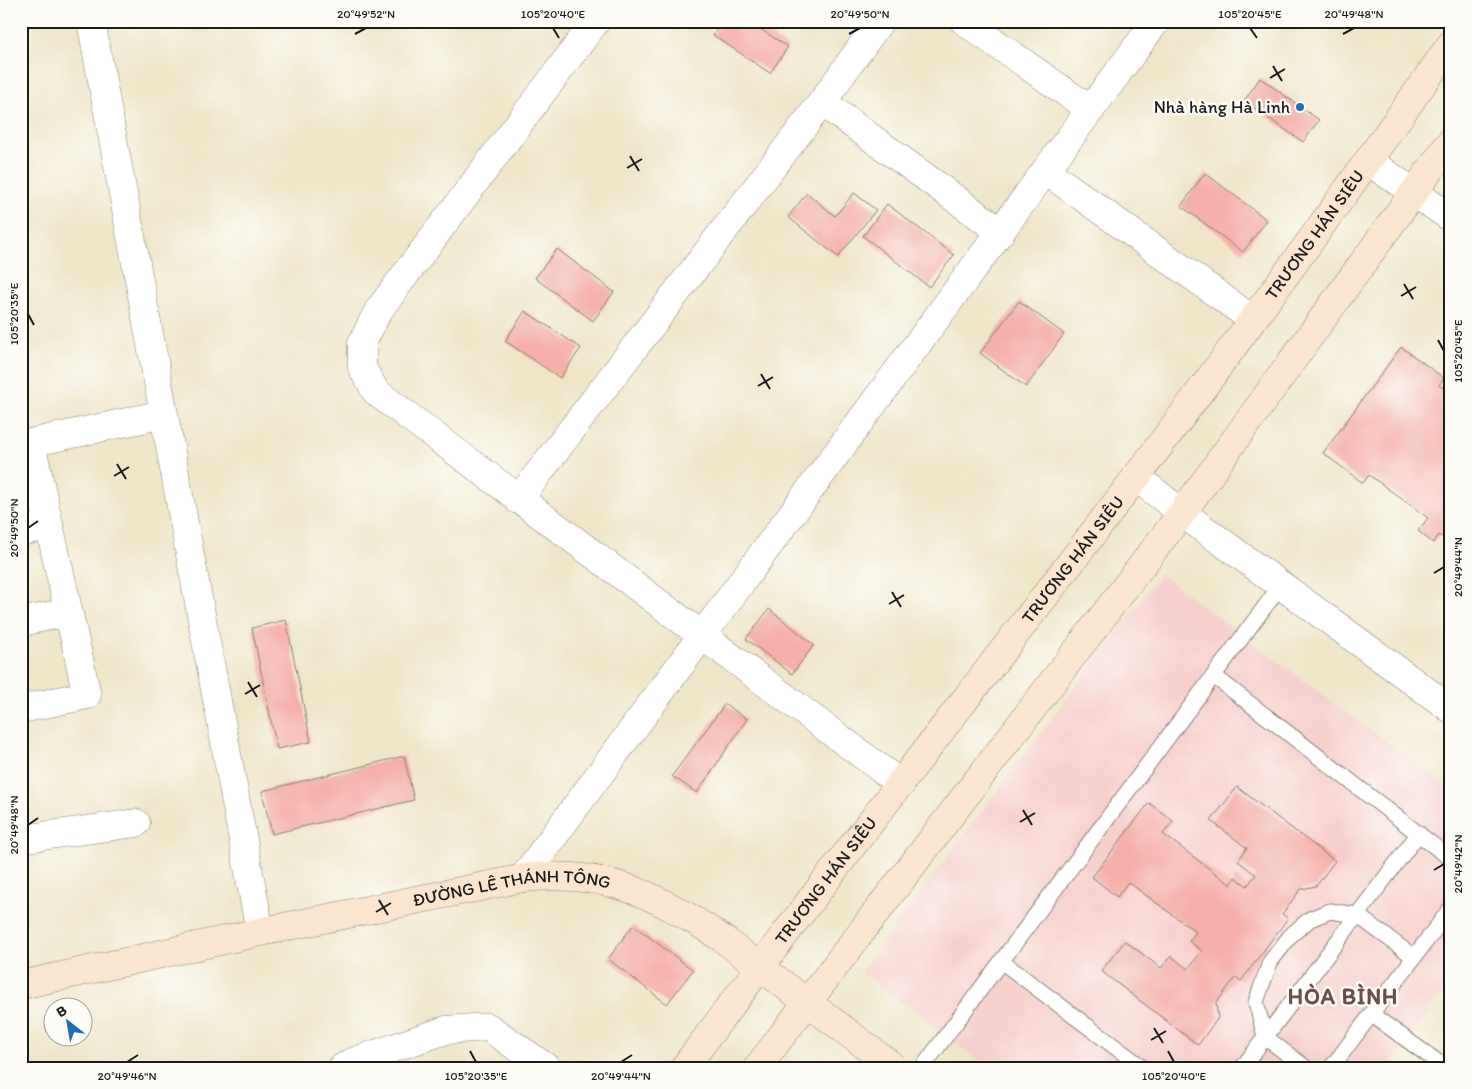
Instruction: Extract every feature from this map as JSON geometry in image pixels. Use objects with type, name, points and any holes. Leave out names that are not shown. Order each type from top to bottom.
[{"type":"main road","name":"TRƯƠNG HÁN SIÊU","points":[[684,1068],[759,967],[1136,477],[1368,161],[1451,44]]},
{"type":"main road","points":[[756,1068],[1182,513],[1451,141]]},
{"type":"main road","name":"ĐƯỜNG LÊ THÁNH TÔNG","points":[[21,985],[260,932],[523,878],[556,875],[587,877],[641,892],[694,920],[895,1068]]},
{"type":"street","points":[[91,21],[260,932]]},
{"type":"street","points":[[596,21],[378,312],[362,343],[362,368],[376,392],[518,500],[901,784]]},
{"type":"street","points":[[964,21],[1091,110]]},
{"type":"street","points":[[523,878],[1156,21]]},
{"type":"street","points":[[518,500],[822,102],[870,25]]},
{"type":"street","points":[[822,102],[1001,232]]},
{"type":"street","points":[[1368,161],[1451,218]]},
{"type":"street","points":[[1046,171],[1252,319]]},
{"type":"street","points":[[21,709],[87,695],[49,525],[26,444],[164,414]]},
{"type":"street","points":[[1136,477],[1182,513],[1451,709]]},
{"type":"street","points":[[21,532],[49,525]]},
{"type":"street","points":[[21,622],[68,612]]},
{"type":"street","points":[[21,839],[136,823]]},
{"type":"street","points":[[342,1068],[352,1062],[446,1030],[488,1027],[538,1065]]},
{"type":"lane","points":[[922,1068],[1281,585]]},
{"type":"lane","points":[[1214,676],[1451,859]]},
{"type":"lane","points":[[1242,1068],[1418,833]]},
{"type":"lane","points":[[1331,1068],[1451,908]]},
{"type":"lane","points":[[1306,1068],[1265,1037],[1256,1002],[1270,962],[1292,935],[1310,919],[1330,911],[1357,914],[1414,957]]},
{"type":"lane","points":[[1000,961],[1143,1068]]},
{"type":"lane","points":[[1371,1014],[1446,1068]]},
{"type":"shaded area","points":[[1160,574],[1451,790],[1451,983],[1387,1068],[989,1068],[861,972]]},
{"type":"building","points":[[723,21],[748,21],[788,47],[770,73],[713,35]]},
{"type":"building","points":[[1260,78],[1319,120],[1303,142],[1244,101]]},
{"type":"building","points":[[1205,173],[1267,220],[1243,252],[1181,206]]},
{"type":"building","points":[[807,193],[835,216],[854,193],[876,210],[838,257],[788,217]]},
{"type":"building","points":[[887,204],[954,255],[929,287],[863,236]]},
{"type":"building","points":[[557,249],[614,292],[593,321],[535,278]]},
{"type":"building","points":[[1019,301],[1064,334],[1026,387],[980,353]]},
{"type":"building","points":[[525,311],[581,348],[560,378],[505,341]]},
{"type":"building","points":[[1401,347],[1444,378],[1439,385],[1451,394],[1451,543],[1439,535],[1433,543],[1418,531],[1428,518],[1369,475],[1363,483],[1323,453]]},
{"type":"building","points":[[769,609],[814,645],[792,674],[746,639]]},
{"type":"building","points":[[286,620],[311,742],[277,749],[252,628]]},
{"type":"building","points":[[725,704],[747,719],[697,793],[672,776]]},
{"type":"building","points":[[404,756],[414,800],[272,834],[262,791]]},
{"type":"building","points":[[1237,787],[1335,861],[1316,886],[1301,889],[1282,914],[1288,918],[1241,981],[1236,977],[1216,1003],[1218,1018],[1198,1045],[1101,971],[1125,941],[1161,968],[1171,956],[1188,969],[1202,951],[1189,941],[1196,932],[1128,882],[1117,897],[1092,877],[1149,803],[1173,821],[1163,834],[1231,885],[1235,877],[1247,886],[1256,875],[1238,861],[1247,848],[1211,821]]},
{"type":"building","points":[[633,925],[693,970],[667,1004],[608,959]]},
{"type":"place","name":"Nhà hàng Hà Linh","points":[[1300,107]]},
{"type":"district","name":"HÒA BÌNH","points":[[1343,996]]}]
